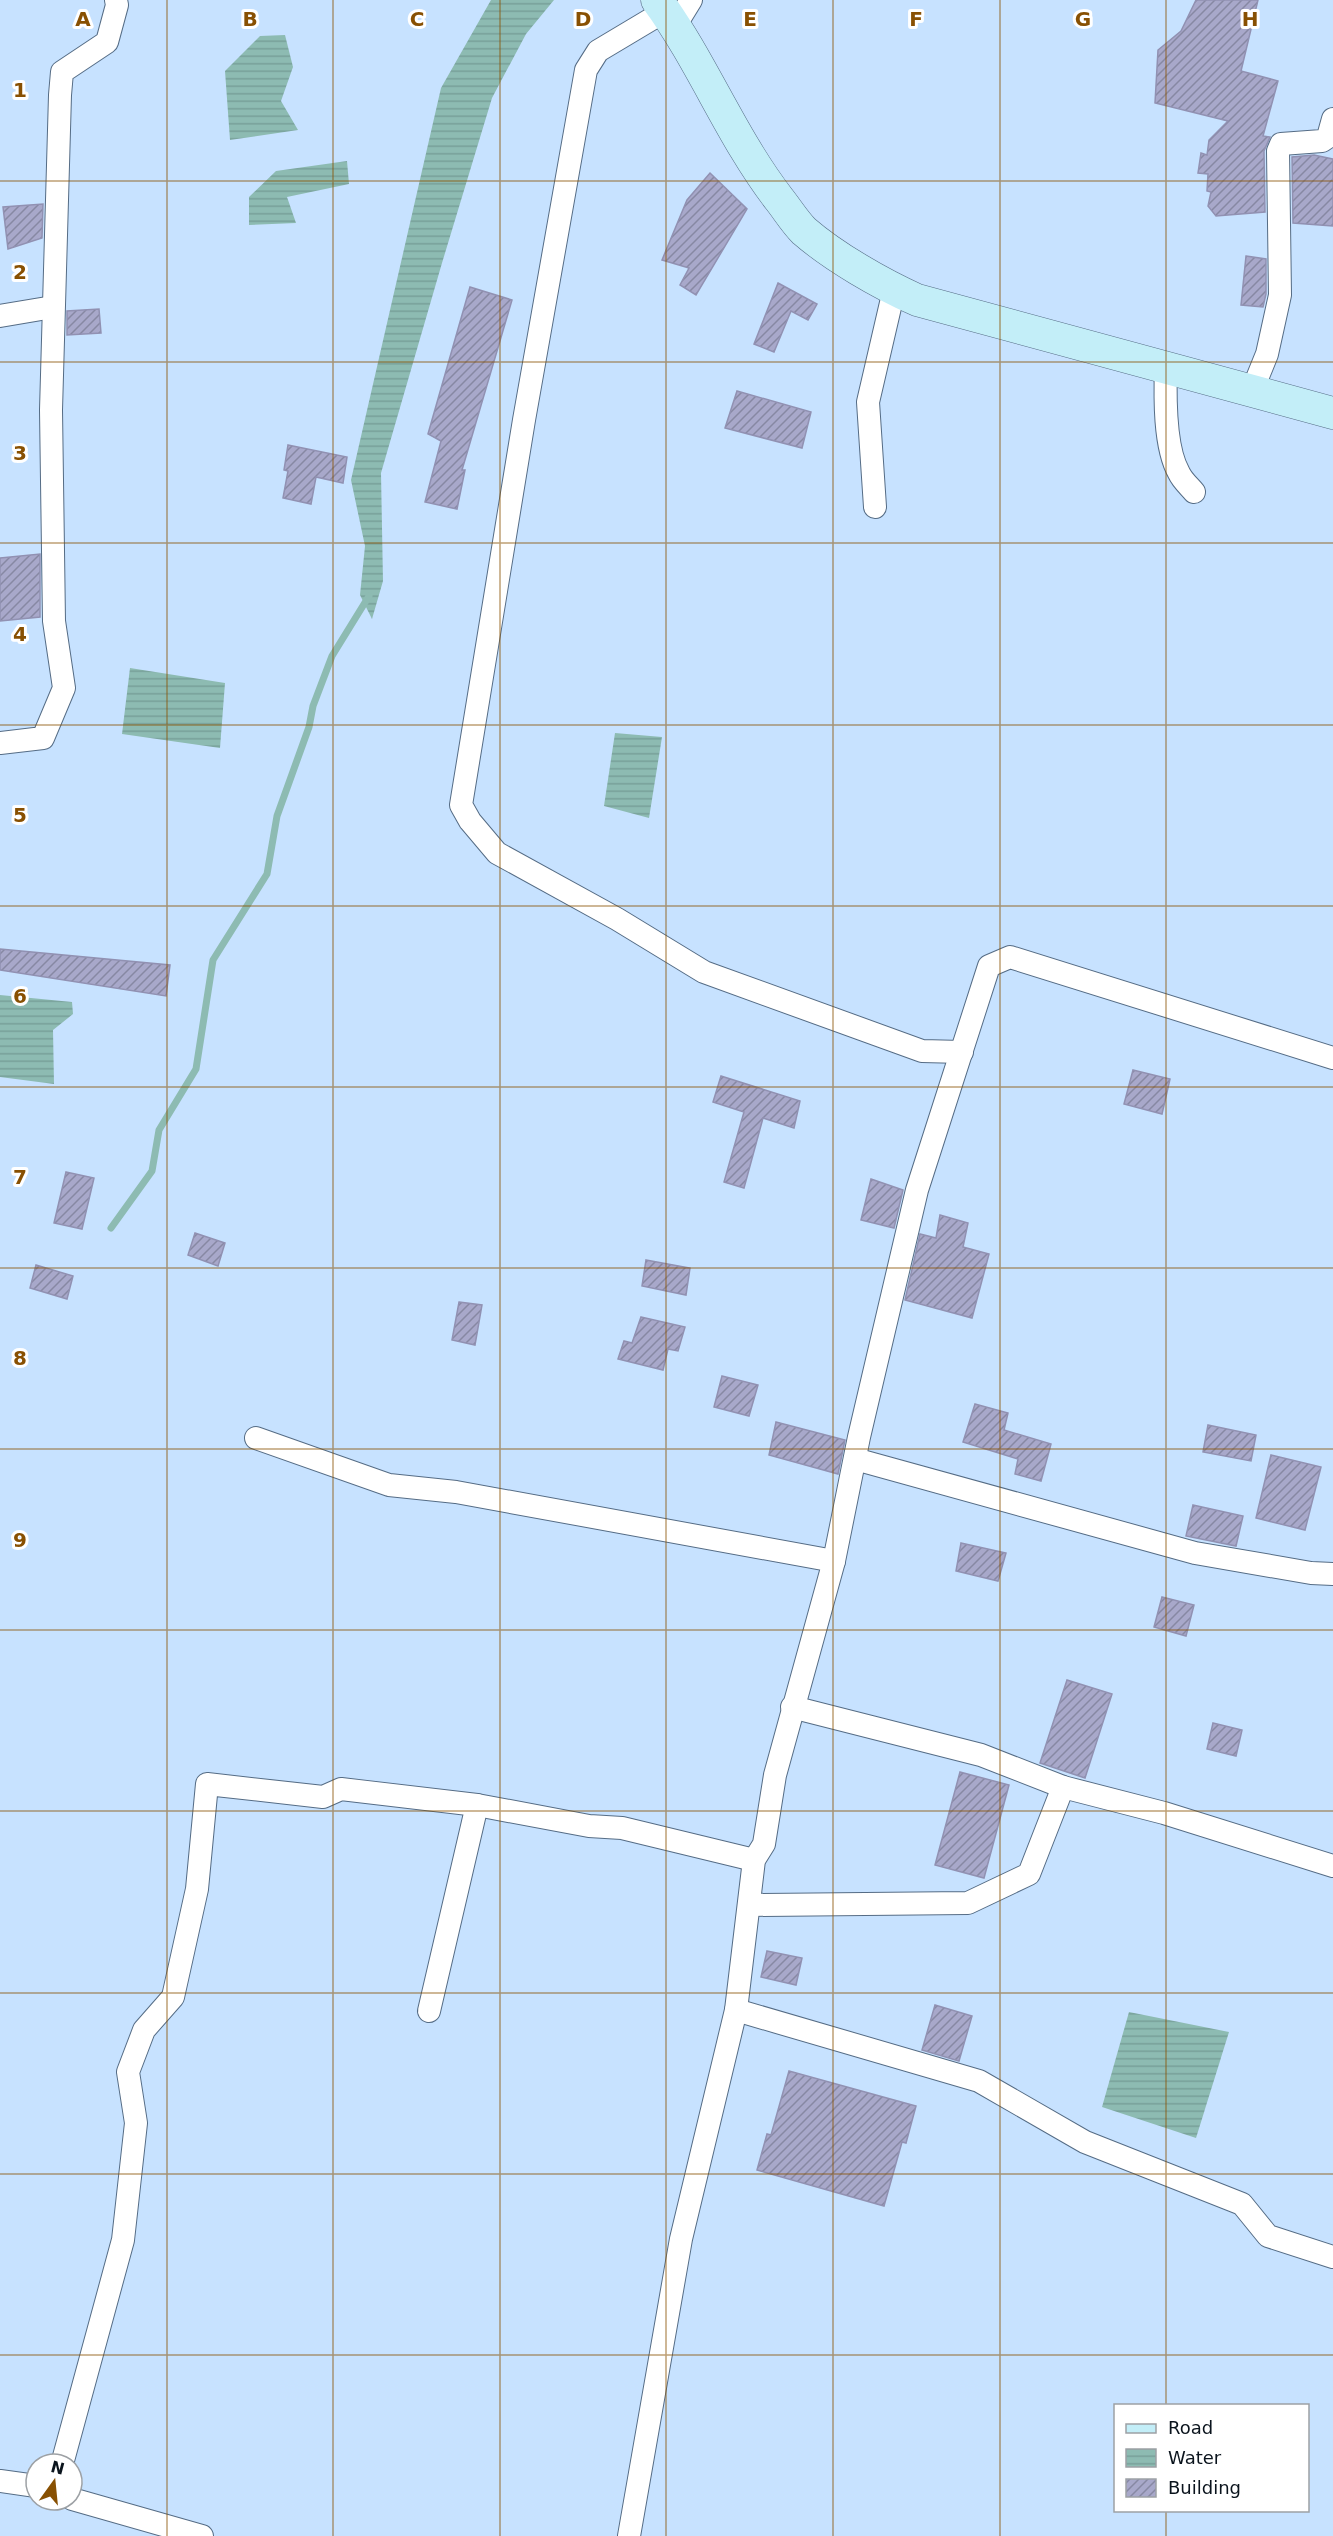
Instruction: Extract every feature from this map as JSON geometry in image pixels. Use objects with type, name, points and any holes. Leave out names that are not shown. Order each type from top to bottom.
[{"type":"main road","points":[[672,9],[755,168],[804,230],[894,290],[918,300],[1333,413]]},
{"type":"street","points":[[0,744],[43,738],[64,688],[54,621],[51,410],[62,72],[107,42],[117,5],[116,0]]},
{"type":"street","points":[[672,9],[598,51],[586,70],[526,408],[461,805],[470,821],[497,854],[617,920],[704,972],[922,1051],[962,1052]]},
{"type":"street","points":[[1252,391],[1267,354],[1280,295],[1278,151],[1281,144],[1322,141],[1328,137],[1333,119]]},
{"type":"street","points":[[875,507],[868,402],[894,290]]},
{"type":"street","points":[[0,316],[53,307]]},
{"type":"street","points":[[1166,366],[1165,407],[1172,449],[1178,473],[1194,492]]},
{"type":"street","points":[[629,2536],[681,2239],[736,2010],[754,1860],[764,1844],[775,1775],[834,1561],[917,1190],[989,966],[1010,957],[1333,1058]]},
{"type":"street","points":[[256,1438],[389,1485],[468,1494],[834,1561]]},
{"type":"street","points":[[855,1459],[1195,1553],[1311,1573],[1333,1574]]},
{"type":"street","points":[[792,1707],[981,1755],[1063,1787],[1164,1813],[1333,1866]]},
{"type":"street","points":[[65,2452],[123,2240],[136,2123],[128,2072],[144,2030],[173,1996],[197,1889],[207,1784],[323,1797],[341,1790],[477,1805],[589,1826],[622,1828],[754,1860]]},
{"type":"street","points":[[749,1905],[968,1903],[1029,1874],[1063,1787]]},
{"type":"street","points":[[429,2011],[477,1805]]},
{"type":"street","points":[[736,2010],[979,2081],[1085,2142],[1242,2204],[1268,2236],[1333,2257]]},
{"type":"street","points":[[0,2481],[24,2484]]},
{"type":"street","points":[[84,2502],[202,2536]]},
{"type":"water","points":[[491,0],[554,0],[526,34],[492,98],[442,263],[381,473],[383,581],[372,619],[360,595],[365,546],[351,480],[441,88]]},
{"type":"water","points":[[285,35],[293,67],[281,101],[298,130],[230,140],[225,71],[260,36]]},
{"type":"water","points":[[347,161],[349,184],[287,197],[296,223],[249,225],[249,197],[276,171]]},
{"type":"water","points":[[130,668],[225,683],[220,748],[122,734]]},
{"type":"water","points":[[615,733],[662,737],[649,818],[604,806]]},
{"type":"water","points":[[0,995],[72,1002],[73,1014],[53,1030],[54,1084],[0,1077]]},
{"type":"water","points":[[1129,2012],[1229,2032],[1196,2138],[1102,2107]]},
{"type":"building","points":[[1196,0],[1258,0],[1241,71],[1278,81],[1263,136],[1270,137],[1264,151],[1265,212],[1216,216],[1208,206],[1211,192],[1207,191],[1208,174],[1198,173],[1201,153],[1207,155],[1209,140],[1228,121],[1155,103],[1158,50],[1181,31]]},
{"type":"building","points":[[1314,155],[1333,159],[1333,226],[1293,223],[1292,157]]},
{"type":"building","points":[[710,173],[747,209],[696,295],[680,285],[689,268],[662,260],[687,200]]},
{"type":"building","points":[[43,204],[42,238],[8,249],[3,207]]},
{"type":"building","points":[[1246,256],[1266,259],[1266,294],[1263,307],[1241,305]]},
{"type":"building","points":[[778,283],[817,304],[808,320],[791,311],[774,352],[754,344]]},
{"type":"building","points":[[470,287],[512,300],[462,470],[465,470],[457,509],[425,502],[441,441],[428,434]]},
{"type":"building","points":[[99,309],[101,333],[67,335],[67,311]]},
{"type":"building","points":[[737,391],[811,412],[802,448],[725,428]]},
{"type":"building","points":[[288,445],[347,457],[343,483],[316,477],[311,504],[283,498],[288,471],[284,470]]},
{"type":"building","points":[[40,554],[40,617],[0,621],[0,558]]},
{"type":"building","points":[[0,949],[170,965],[166,996],[0,970]]},
{"type":"building","points":[[1133,1070],[1170,1079],[1162,1114],[1124,1104]]},
{"type":"building","points":[[721,1076],[800,1101],[794,1128],[763,1118],[744,1188],[724,1182],[744,1112],[713,1102]]},
{"type":"building","points":[[66,1172],[94,1178],[82,1229],[54,1223]]},
{"type":"building","points":[[871,1179],[903,1190],[894,1228],[861,1220]]},
{"type":"building","points":[[940,1215],[968,1223],[963,1247],[989,1254],[972,1318],[905,1300],[920,1234],[936,1238]]},
{"type":"building","points":[[195,1233],[225,1243],[218,1266],[188,1255]]},
{"type":"building","points":[[646,1260],[690,1268],[686,1295],[642,1286]]},
{"type":"building","points":[[36,1265],[73,1276],[67,1299],[30,1288]]},
{"type":"building","points":[[459,1302],[482,1305],[475,1345],[452,1340]]},
{"type":"building","points":[[641,1317],[685,1327],[678,1351],[668,1349],[663,1370],[618,1359],[624,1341],[632,1343]]},
{"type":"building","points":[[722,1376],[758,1385],[749,1416],[714,1407]]},
{"type":"building","points":[[975,1404],[1008,1413],[1004,1430],[1051,1444],[1041,1481],[1015,1474],[1018,1459],[963,1442]]},
{"type":"building","points":[[776,1422],[845,1440],[838,1474],[769,1455]]},
{"type":"building","points":[[1208,1425],[1256,1435],[1251,1461],[1203,1452]]},
{"type":"building","points":[[1271,1455],[1321,1467],[1305,1530],[1256,1518]]},
{"type":"building","points":[[1193,1505],[1243,1516],[1236,1546],[1186,1536]]},
{"type":"building","points":[[961,1543],[1006,1553],[998,1581],[956,1571]]},
{"type":"building","points":[[1162,1597],[1194,1605],[1186,1636],[1154,1627]]},
{"type":"building","points":[[1067,1680],[1112,1694],[1085,1778],[1040,1763]]},
{"type":"building","points":[[1213,1723],[1242,1730],[1236,1756],[1207,1749]]},
{"type":"building","points":[[960,1772],[1009,1785],[984,1878],[935,1865]]},
{"type":"building","points":[[767,1951],[802,1958],[796,1985],[761,1977]]},
{"type":"building","points":[[935,2005],[972,2016],[959,2061],[922,2050]]},
{"type":"building","points":[[789,2071],[916,2106],[906,2143],[902,2142],[884,2206],[757,2170],[767,2134],[771,2135]]},
{"type":"waterway","points":[[111,1228],[152,1171],[159,1130],[196,1069],[213,960],[267,874],[277,816],[309,727],[313,706],[332,656],[369,596]]}]
